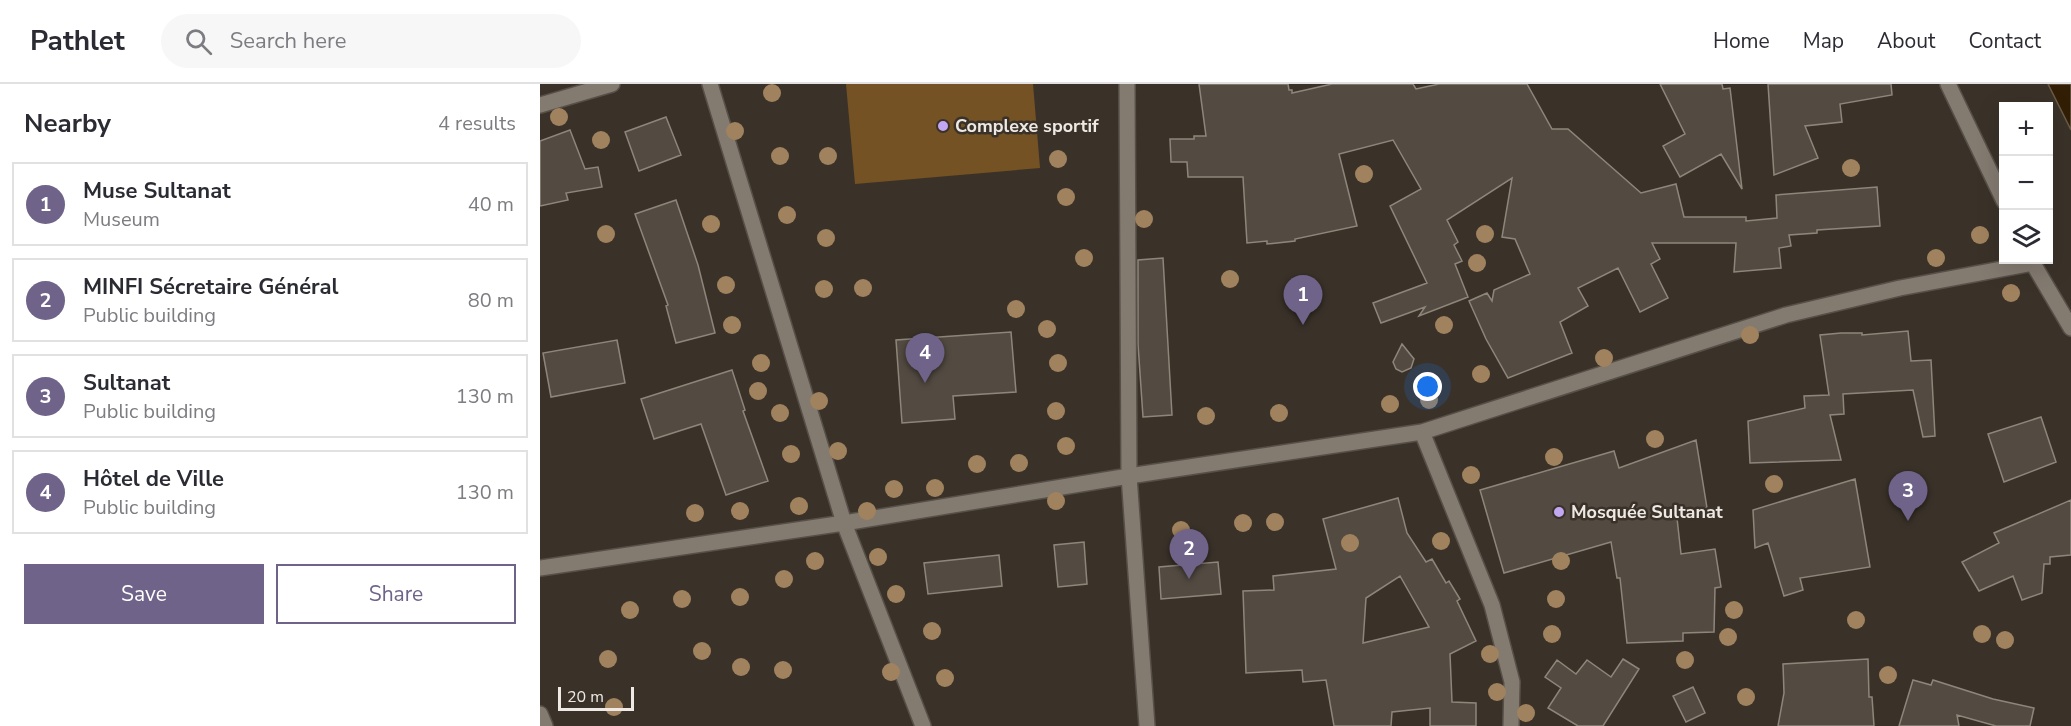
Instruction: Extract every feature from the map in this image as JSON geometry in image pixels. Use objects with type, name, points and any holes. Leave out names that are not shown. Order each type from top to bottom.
[{"type":"street","points":[[540,105],[612,84]]},
{"type":"street","points":[[710,84],[844,523],[923,726]]},
{"type":"street","points":[[1127,84],[1129,476],[1148,726]]},
{"type":"street","points":[[1948,84],[1999,191]]},
{"type":"street","points":[[540,568],[844,523],[1129,476],[1422,432],[1786,315],[1900,288],[2017,264]]},
{"type":"street","points":[[2034,264],[2071,328]]},
{"type":"street","points":[[1422,432],[1492,605],[1512,682],[1511,726]]},
{"type":"street","points":[[540,714],[545,726]]},
{"type":"shaded area","name":"Complexe sportif","points":[[846,84],[1033,84],[1040,168],[855,184]]},
{"type":"shaded area","points":[[2048,84],[2071,84],[2071,130]]},
{"type":"building","points":[[1199,84],[1288,84],[1292,93],[1332,84],[1413,84],[1416,89],[1439,84],[1527,84],[1552,129],[1568,129],[1641,193],[1676,184],[1684,217],[1746,217],[1746,221],[1777,218],[1776,195],[1877,187],[1880,226],[1817,230],[1817,233],[1789,235],[1791,246],[1779,248],[1781,268],[1734,272],[1736,243],[1652,243],[1660,259],[1651,264],[1668,298],[1640,312],[1618,268],[1578,288],[1588,306],[1560,322],[1572,353],[1508,378],[1486,339],[1469,301],[1487,293],[1492,301],[1494,290],[1530,274],[1515,239],[1502,237],[1512,178],[1447,220],[1458,242],[1454,245],[1462,261],[1455,264],[1468,297],[1419,316],[1425,307],[1381,323],[1373,303],[1427,283],[1390,206],[1421,189],[1393,140],[1339,154],[1357,226],[1295,239],[1295,241],[1267,244],[1267,241],[1247,243],[1243,177],[1188,177],[1187,162],[1171,162],[1170,139],[1194,139],[1194,136],[1206,136]]},
{"type":"building","points":[[1660,84],[1722,84],[1723,89],[1730,88],[1742,189],[1721,154],[1680,177],[1663,146],[1685,134]]},
{"type":"building","points":[[1768,84],[1891,84],[1892,95],[1840,104],[1842,122],[1805,126],[1818,158],[1774,175]]},
{"type":"building","points":[[666,117],[681,155],[639,171],[625,132]]},
{"type":"building","points":[[570,130],[585,169],[598,167],[602,187],[566,193],[568,200],[540,206],[540,141]]},
{"type":"building","points":[[676,200],[698,265],[715,333],[676,343],[666,306],[668,305],[635,214]]},
{"type":"building","points":[[1163,258],[1172,415],[1143,417],[1138,344],[1138,260]]},
{"type":"building","points":[[1908,331],[1911,361],[1931,360],[1935,436],[1923,437],[1913,390],[1843,394],[1844,414],[1830,415],[1841,460],[1750,463],[1748,421],[1805,408],[1804,396],[1829,395],[1820,335],[1862,333],[1862,335]]},
{"type":"building","points":[[1011,332],[1016,392],[953,396],[955,419],[902,423],[896,340]]},
{"type":"building","points":[[617,340],[625,383],[551,397],[543,353]]},
{"type":"building","points":[[1402,344],[1414,359],[1411,368],[1402,372],[1396,369],[1393,362]]},
{"type":"building","points":[[732,370],[745,410],[743,411],[768,481],[726,495],[701,424],[654,439],[641,399]]},
{"type":"building","points":[[2041,417],[2056,462],[2004,482],[1988,434]]},
{"type":"building","points":[[1696,440],[1707,508],[1677,518],[1681,554],[1715,549],[1721,587],[1715,588],[1714,632],[1683,633],[1683,641],[1627,643],[1620,578],[1617,578],[1611,542],[1504,573],[1480,490],[1614,451],[1619,468]]},
{"type":"building","points":[[1855,479],[1870,567],[1800,578],[1803,590],[1784,596],[1768,543],[1755,548],[1753,510]]},
{"type":"building","points":[[1398,498],[1407,533],[1426,562],[1432,559],[1446,583],[1449,581],[1460,599],[1457,601],[1476,641],[1450,654],[1452,702],[1476,703],[1476,726],[1430,726],[1430,708],[1392,712],[1391,726],[1334,726],[1326,680],[1303,682],[1302,670],[1246,673],[1243,591],[1274,590],[1273,576],[1336,569],[1323,519]],"holes":[[[1400,576],[1429,627],[1363,643],[1366,598]]]},
{"type":"building","points":[[2071,500],[2071,555],[2050,557],[2050,564],[2044,564],[2042,593],[2022,600],[2013,576],[1979,591],[1962,562],[1999,543],[1994,533]]},
{"type":"building","points":[[1084,542],[1087,584],[1058,587],[1054,545]]},
{"type":"building","points":[[999,555],[1002,586],[928,594],[924,563]]},
{"type":"building","points":[[1218,562],[1221,594],[1161,599],[1159,567]]},
{"type":"building","points":[[1623,659],[1639,669],[1603,726],[1578,726],[1548,708],[1561,688],[1545,677],[1557,660],[1576,674],[1587,660],[1611,677]]},
{"type":"building","points":[[1868,659],[1869,697],[1872,697],[1874,726],[1778,726],[1784,693],[1783,664]]},
{"type":"building","points":[[1913,680],[1931,685],[1933,680],[1993,699],[2034,708],[2030,726],[1996,726],[1957,715],[1959,726],[1899,726]]},
{"type":"building","points":[[1693,687],[1705,713],[1686,722],[1673,696]]},
{"type":"place","name":"Complexe sportif","points":[[943,126]]},
{"type":"place","name":"Muse Sultanat","points":[[1303,325]]},
{"type":"place","name":"Hôtel de Ville","points":[[925,383]]},
{"type":"place","name":"Mosquée Sultanat","points":[[1559,512]]},
{"type":"place","name":"Sultanat","points":[[1908,521]]},
{"type":"place","name":"MINFI Sécretaire Général","points":[[1189,579]]}]
